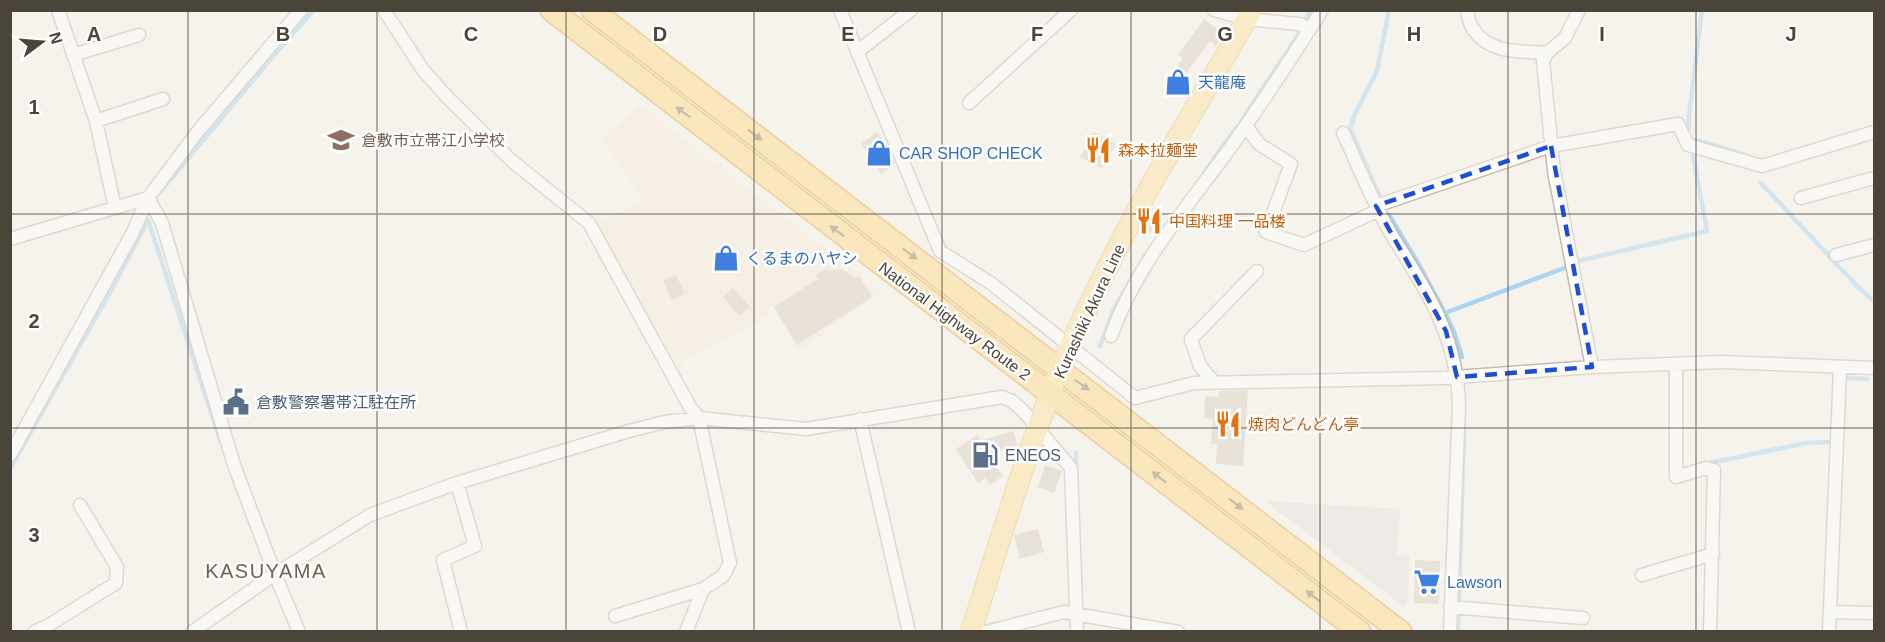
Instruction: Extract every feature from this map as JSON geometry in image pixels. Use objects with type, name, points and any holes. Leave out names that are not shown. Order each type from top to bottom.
[{"type":"highway","name":"National Highway Route 2","points":[[551,10],[1360,632]]},
{"type":"highway","name":"National Highway Route 2","points":[[592,10],[1401,632]]},
{"type":"main road","name":"Kurashiki Akura Line","points":[[971,632],[1036,428],[1071,346],[1136,211],[1250,15]]},
{"type":"street","points":[[58,10],[96,121],[115,208]]},
{"type":"street","points":[[10,455],[132,234],[148,198],[199,130],[301,10]]},
{"type":"street","points":[[384,10],[423,70],[448,98],[512,161],[589,223],[690,407],[699,418],[730,563],[723,576],[703,589],[615,616]]},
{"type":"street","points":[[840,10],[940,251],[992,284],[1135,398],[1173,387],[1214,382],[1457,377],[1592,367],[1722,362],[1875,368]]},
{"type":"street","points":[[857,52],[910,10]]},
{"type":"street","points":[[969,103],[1071,10]]},
{"type":"street","points":[[1214,10],[1305,27]]},
{"type":"street","points":[[1111,336],[1132,286],[1155,250],[1246,126],[1305,27],[1322,10]]},
{"type":"street","points":[[1467,10],[1472,28],[1489,45],[1500,50],[1547,53]]},
{"type":"street","points":[[1579,10],[1565,38],[1547,53],[1543,62],[1551,146],[1592,367]]},
{"type":"street","points":[[73,55],[139,35]]},
{"type":"street","points":[[96,121],[164,99]]},
{"type":"street","points":[[1246,126],[1260,144],[1291,164],[1266,232],[1304,245],[1377,208],[1551,146],[1678,124],[1688,145],[1762,166],[1875,132]]},
{"type":"street","points":[[1343,133],[1377,208],[1411,264],[1446,331],[1457,377],[1459,406],[1456,608],[1450,632]]},
{"type":"street","points":[[1801,198],[1875,178]]},
{"type":"street","points":[[10,239],[148,198]]},
{"type":"street","points":[[148,198],[162,223],[234,465],[274,574],[300,632]]},
{"type":"street","points":[[1836,255],[1875,245]]},
{"type":"street","points":[[1214,382],[1200,366],[1191,339],[1257,271]]},
{"type":"street","points":[[1676,364],[1676,477],[1708,469],[1714,470],[1709,555],[1710,632]]},
{"type":"street","points":[[1829,632],[1834,612],[1840,368]]},
{"type":"street","points":[[192,632],[274,574],[370,515],[457,483],[656,424],[699,418],[806,429],[1002,397],[1012,401],[1024,412],[1071,468],[1081,615],[1077,632]]},
{"type":"street","points":[[860,419],[909,632]]},
{"type":"street","points":[[457,483],[475,546],[443,560],[461,632]]},
{"type":"street","points":[[34,632],[50,625],[116,583],[117,567],[80,505]]},
{"type":"street","points":[[1642,575],[1709,555]]},
{"type":"street","points":[[686,632],[703,589]]},
{"type":"street","points":[[1456,608],[1583,618]]},
{"type":"street","points":[[986,632],[1064,612],[1178,632]]},
{"type":"street","points":[[1834,612],[1875,613]]},
{"type":"highlighted area","points":[[1551,146],[1592,367],[1457,377],[1446,331],[1376,206]]},
{"type":"shaded area","name":"くるまのハヤシ","points":[[640,105],[881,292],[799,351],[772,305],[767,314],[753,325],[692,355],[678,369],[597,223],[645,202],[602,140]]},
{"type":"shaded area","points":[[1265,501],[1400,509],[1397,555],[1410,556],[1408,601],[1403,606]]},
{"type":"building","points":[[1204,19],[1224,34],[1216,46],[1210,41],[1185,75],[1191,78],[1180,96],[1165,86],[1183,58],[1178,55]]},
{"type":"building","points":[[877,132],[889,149],[895,164],[881,174],[861,144]]},
{"type":"building","points":[[1094,132],[1116,144],[1102,169],[1080,157]]},
{"type":"building","points":[[1151,210],[1160,215],[1149,234],[1141,229]]},
{"type":"building","points":[[825,269],[827,271],[842,269],[856,278],[859,276],[872,297],[797,345],[774,307],[818,279],[816,275]]},
{"type":"building","points":[[676,275],[685,294],[672,300],[663,281]]},
{"type":"building","points":[[733,288],[750,307],[739,316],[723,297]]},
{"type":"building","points":[[1248,390],[1243,466],[1216,464],[1217,444],[1211,443],[1213,419],[1204,418],[1205,396],[1219,397],[1219,391]]},
{"type":"building","points":[[1014,431],[1017,445],[996,451],[997,456],[991,458],[1003,476],[990,485],[985,478],[978,483],[956,449],[977,435],[981,440]]},
{"type":"building","points":[[1045,465],[1062,471],[1054,493],[1038,487]]},
{"type":"building","points":[[1038,529],[1044,552],[1020,559],[1014,535]]},
{"type":"building","name":"Lawson","points":[[1415,560],[1440,561],[1439,604],[1414,603]]},
{"type":"waterway","points":[[161,191],[314,10]]},
{"type":"waterway","points":[[1242,120],[1298,35],[1310,10]]},
{"type":"waterway","points":[[1379,195],[1350,129],[1377,71],[1389,10]]},
{"type":"waterway","points":[[1689,128],[1702,10]]},
{"type":"waterway","points":[[1205,171],[1237,127]]},
{"type":"waterway","points":[[1696,140],[1745,155]]},
{"type":"waterway","points":[[1578,261],[1707,231],[1693,155]]},
{"type":"waterway","points":[[1761,183],[1857,286],[1874,301]]},
{"type":"waterway","points":[[1389,215],[1445,313],[1567,267]]},
{"type":"waterway","points":[[148,220],[220,440]]},
{"type":"waterway","points":[[10,469],[111,291],[148,220]]},
{"type":"waterway","points":[[1100,346],[1113,311],[1145,256]]},
{"type":"waterway","points":[[1445,313],[1462,357]]},
{"type":"waterway","points":[[1845,383],[1845,378],[1867,379]]},
{"type":"waterway","points":[[1458,632],[1464,431]]},
{"type":"waterway","points":[[1709,468],[1710,463],[1806,443],[1830,442]]},
{"type":"waterway","points":[[1076,453],[1076,471]]},
{"type":"place","name":"天龍庵","points":[[1178,82]]},
{"type":"place","name":"倉敷市立帯江小学校","points":[[341,140]]},
{"type":"place","name":"森本拉麺堂","points":[[1098,150]]},
{"type":"place","name":"CAR SHOP CHECK","points":[[879,153]]},
{"type":"place","name":"中国料理 一品楼","points":[[1149,221]]},
{"type":"place","name":"くるまのハヤシ","points":[[726,258]]},
{"type":"place","name":"倉敷警察署帯江駐在所","points":[[236,402]]},
{"type":"place","name":"焼肉どんどん亭","points":[[1228,424]]},
{"type":"place","name":"ENEOS","points":[[985,455]]},
{"type":"place","name":"Lawson","points":[[1427,582]]},
{"type":"district","name":"KASUYAMA","points":[[266,571]]}]
